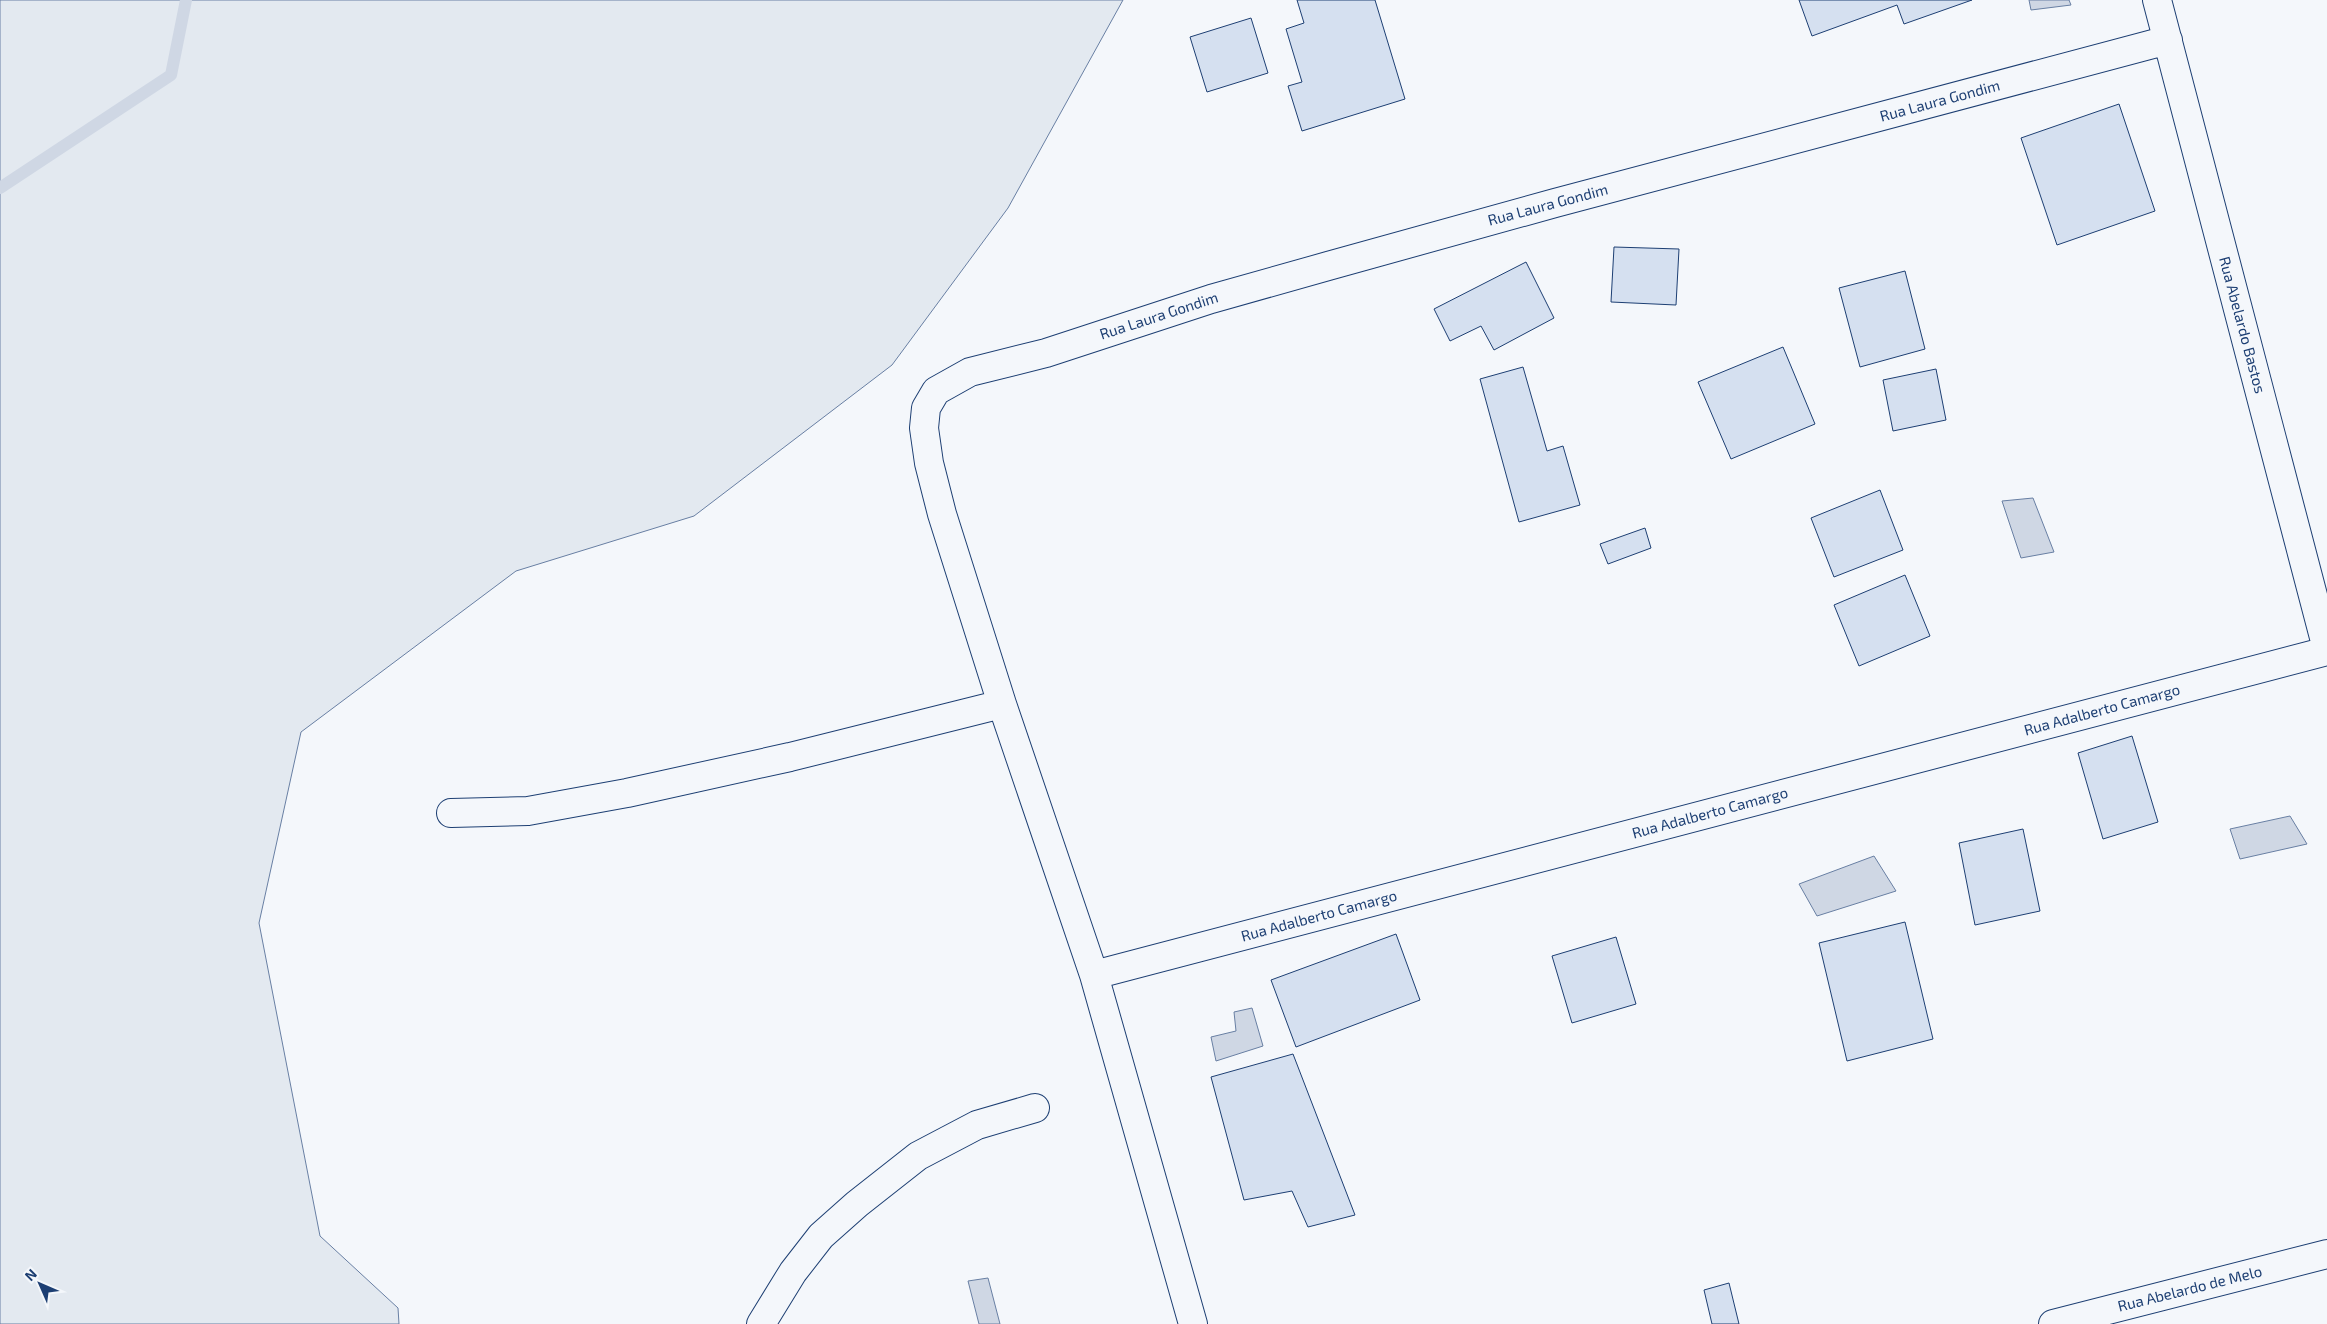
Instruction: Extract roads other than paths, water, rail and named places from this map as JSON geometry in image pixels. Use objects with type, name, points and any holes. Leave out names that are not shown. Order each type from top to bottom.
[{"type":"street","name":"Rua Abelardo Bastos","points":[[2157,0],[2327,650]]},
{"type":"street","name":"Rua Laura Gondim","points":[[1002,704],[958,569],[928,463],[924,428],[926,408],[936,391],[970,372],[1046,353],[1211,299],[1555,203],[2168,40]]},
{"type":"street","name":"Rua Adalberto Camargo","points":[[1094,975],[2327,650]]},
{"type":"street","points":[[451,813],[528,811],[627,794],[790,757],[1002,704],[1094,975],[1193,1324]]},
{"type":"street","points":[[761,1324],[793,1272],[822,1236],[856,1204],[918,1156],[977,1125],[1035,1108]]},
{"type":"street","name":"Rua Abelardo de Melo","points":[[2053,1324],[2327,1254]]},
{"type":"waterway","points":[[0,188],[171,75],[186,0]]}]
